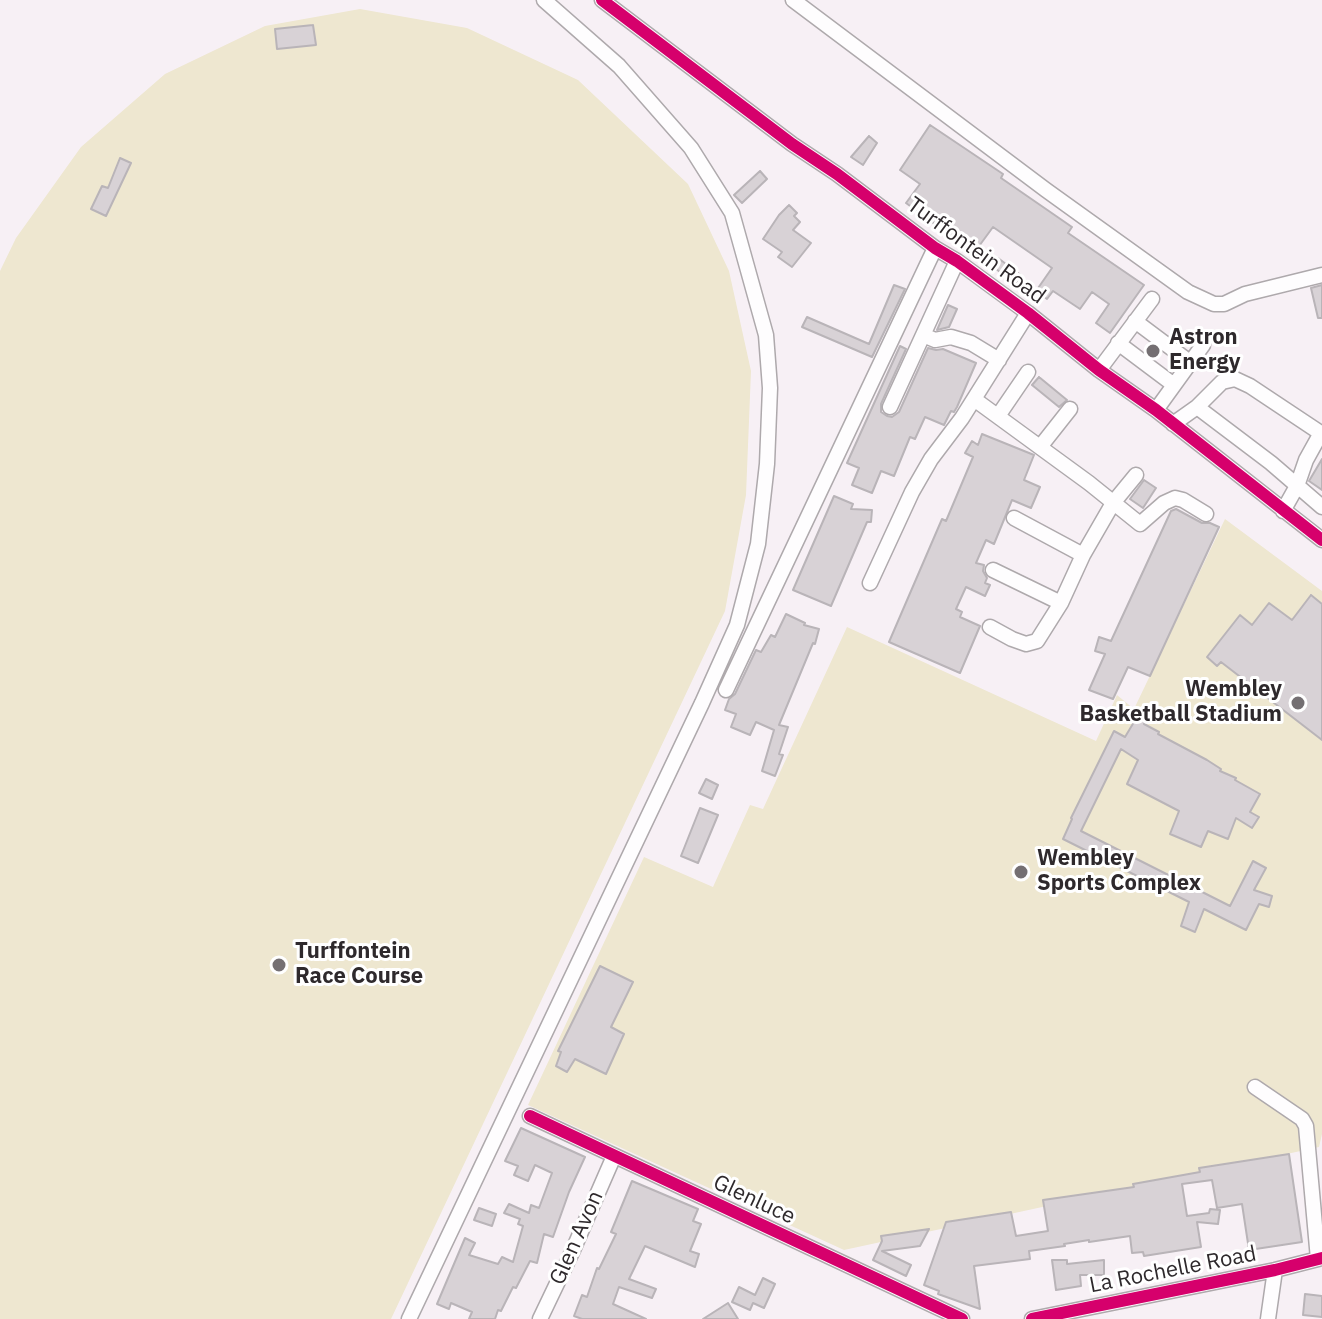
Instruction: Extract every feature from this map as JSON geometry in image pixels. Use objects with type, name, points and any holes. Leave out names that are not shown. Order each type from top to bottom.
[{"type":"street","points":[[409,1319],[737,625],[758,544],[767,464],[770,388],[766,335],[732,213],[691,148],[619,66],[544,0]]},
{"type":"street","name":"Turffontein Road","points":[[602,0],[792,144],[1028,313],[1322,540]]},
{"type":"street","points":[[793,0],[1188,292],[1214,304],[1224,304],[1245,294],[1322,275]]},
{"type":"street","points":[[726,690],[935,248]]},
{"type":"street","points":[[890,407],[957,261]]},
{"type":"street","points":[[1099,370],[1152,299]]},
{"type":"street","points":[[870,583],[912,492],[931,459],[962,418],[1028,313]]},
{"type":"street","points":[[1135,321],[1191,363]]},
{"type":"street","points":[[923,335],[935,340],[951,337],[971,343],[999,360]]},
{"type":"street","points":[[1118,343],[1174,385]]},
{"type":"street","points":[[1156,410],[1203,345]]},
{"type":"street","points":[[998,416],[1028,372]]},
{"type":"street","points":[[1173,424],[1197,407],[1222,382],[1235,379],[1322,434],[1306,460],[1297,486],[1283,511]]},
{"type":"street","points":[[974,399],[1140,524],[1164,503],[1175,498],[1206,514]]},
{"type":"street","points":[[1197,407],[1322,507]]},
{"type":"street","points":[[1040,447],[1070,409]]},
{"type":"street","points":[[990,627],[1026,644],[1037,641],[1061,603],[1083,555],[1113,503],[1136,475]]},
{"type":"street","points":[[1014,518],[1083,555]]},
{"type":"street","points":[[993,570],[1061,603]]},
{"type":"street","points":[[1255,1087],[1305,1122],[1320,1259]]},
{"type":"street","name":"Glenluce","points":[[530,1116],[962,1319]]},
{"type":"street","name":"Glen Avon","points":[[540,1319],[614,1156]]},
{"type":"street","name":"La Rochelle Road","points":[[1032,1319],[1320,1259]]},
{"type":"street","points":[[1268,1319],[1275,1270]]},
{"type":"shaded area","name":"Turffontein Race Course","points":[[360,9],[467,28],[578,80],[688,184],[729,271],[751,371],[746,495],[725,611],[391,1319],[0,1319],[0,271],[16,238],[81,147],[165,74],[265,26]]},
{"type":"shaded area","name":"Wembley Sports Complex","points":[[1225,519],[1322,591],[1322,1134],[1319,1147],[844,1250],[528,1105],[644,857],[713,887],[750,805],[763,809],[847,627],[1096,741],[1117,695],[1134,709]]},
{"type":"building","points":[[313,25],[316,45],[277,49],[275,29]]},
{"type":"building","points":[[930,125],[1003,174],[1001,178],[1072,227],[1068,233],[1144,285],[1110,333],[1096,323],[1109,304],[1092,292],[1080,309],[1053,291],[1047,299],[1036,291],[1052,268],[993,227],[974,253],[906,203],[920,184],[900,170]]},
{"type":"building","points":[[869,136],[877,143],[863,165],[851,157]]},
{"type":"building","points":[[120,158],[131,163],[106,216],[91,209],[102,186],[108,188]]},
{"type":"building","points":[[760,171],[767,179],[742,203],[734,195]]},
{"type":"building","points":[[789,205],[800,222],[793,230],[811,243],[792,267],[778,257],[782,252],[763,239]]},
{"type":"building","points":[[998,258],[1022,276],[1016,284],[992,266]]},
{"type":"building","points":[[894,285],[905,289],[872,357],[802,327],[807,317],[869,344]]},
{"type":"building","points":[[1322,285],[1322,318],[1318,318],[1311,288]]},
{"type":"building","points":[[948,305],[957,309],[949,327],[937,330]]},
{"type":"building","points":[[900,346],[906,349],[881,404],[881,412],[887,416],[892,417],[899,412],[928,348],[943,349],[976,363],[957,407],[954,412],[951,411],[944,425],[925,417],[915,439],[910,437],[894,476],[881,471],[872,493],[852,485],[859,468],[847,463]]},
{"type":"building","points":[[1039,377],[1067,400],[1059,407],[1032,385]]},
{"type":"building","points":[[982,434],[1034,455],[1024,480],[1040,487],[1031,508],[1012,500],[994,544],[986,540],[976,563],[984,565],[985,583],[990,585],[985,596],[966,587],[956,609],[962,612],[960,617],[980,626],[960,673],[889,642],[942,519],[946,521],[973,457],[965,453],[972,441],[978,445]]},
{"type":"building","points":[[1322,459],[1322,490],[1309,481]]},
{"type":"building","points":[[1144,480],[1156,488],[1143,508],[1130,499]]},
{"type":"building","points":[[834,496],[853,504],[851,509],[872,510],[871,522],[867,522],[831,606],[793,590]]},
{"type":"building","points":[[1176,509],[1202,523],[1219,527],[1150,676],[1128,667],[1113,699],[1089,690],[1105,654],[1095,651],[1099,637],[1111,641],[1171,511]]},
{"type":"building","name":"Wembley Basketball Stadium","points":[[1311,595],[1322,604],[1322,740],[1221,662],[1217,666],[1207,657],[1240,615],[1252,625],[1269,603],[1292,620]]},
{"type":"building","points":[[786,614],[804,625],[819,629],[779,725],[788,727],[775,776],[762,771],[774,730],[756,722],[750,735],[731,727],[736,714],[725,710],[756,650],[761,652],[771,635],[775,637]]},
{"type":"building","points":[[1137,717],[1158,734],[1207,760],[1260,794],[1250,812],[1259,817],[1252,828],[1236,818],[1228,839],[1208,831],[1201,847],[1170,834],[1179,811],[1127,784],[1138,760],[1121,749],[1081,831],[1230,906],[1253,861],[1266,868],[1254,890],[1272,896],[1269,907],[1259,904],[1246,930],[1204,909],[1195,932],[1181,926],[1189,902],[1063,839],[1114,731],[1125,737]]},
{"type":"building","points":[[706,779],[718,785],[712,799],[699,793]]},
{"type":"building","points":[[700,808],[718,815],[698,863],[681,856]]},
{"type":"building","points":[[600,966],[633,982],[611,1027],[624,1034],[606,1074],[575,1059],[567,1072],[556,1066],[561,1052],[558,1051]]},
{"type":"building","points":[[521,1128],[585,1157],[553,1237],[544,1234],[537,1263],[530,1261],[495,1319],[469,1319],[472,1312],[451,1303],[449,1309],[437,1304],[465,1238],[475,1243],[469,1255],[498,1264],[502,1257],[513,1262],[523,1226],[518,1224],[520,1219],[504,1213],[509,1204],[529,1213],[531,1205],[539,1208],[552,1173],[535,1165],[528,1181],[514,1175],[518,1166],[505,1161]]},
{"type":"building","points":[[1289,1154],[1302,1242],[1249,1250],[1242,1204],[1217,1208],[1212,1180],[1182,1184],[1187,1216],[1209,1213],[1210,1209],[1220,1210],[1218,1224],[1197,1222],[1201,1247],[1144,1256],[1143,1252],[1132,1253],[1130,1236],[1064,1244],[1029,1251],[1030,1259],[974,1266],[980,1309],[938,1294],[939,1291],[924,1285],[946,1222],[1011,1212],[1016,1236],[1048,1231],[1043,1200],[1134,1187],[1133,1184],[1200,1172],[1199,1168]]},
{"type":"building","points":[[632,1181],[698,1209],[693,1221],[701,1224],[690,1251],[699,1254],[695,1267],[645,1246],[629,1279],[656,1289],[652,1298],[619,1287],[613,1304],[646,1319],[582,1319],[574,1316],[582,1295],[587,1297],[597,1268],[616,1234],[611,1232]]},
{"type":"building","points":[[479,1208],[496,1214],[492,1226],[474,1220]]},
{"type":"building","points":[[929,1229],[920,1246],[882,1251],[911,1265],[906,1276],[873,1260],[882,1241],[881,1236]]},
{"type":"building","points":[[1052,1260],[1067,1260],[1067,1264],[1104,1260],[1104,1275],[1080,1275],[1081,1286],[1056,1290]]},
{"type":"building","points":[[763,1278],[775,1284],[764,1308],[753,1303],[750,1310],[732,1302],[739,1287],[755,1295]]},
{"type":"building","points":[[1305,1294],[1322,1296],[1322,1317],[1303,1315]]},
{"type":"building","points":[[728,1303],[738,1319],[703,1319]]},
{"type":"cycle path","points":[[602,0],[792,144],[1028,313],[1322,540]]},
{"type":"cycle path","points":[[530,1116],[962,1319]]},
{"type":"cycle path","points":[[1032,1319],[1322,1258]]},
{"type":"place","name":"Astron Energy","points":[[1153,351]]},
{"type":"place","name":"Wembley Basketball Stadium","points":[[1298,703]]},
{"type":"place","name":"Wembley Sports Complex","points":[[1021,872]]},
{"type":"place","name":"Turffontein Race Course","points":[[279,965]]}]
